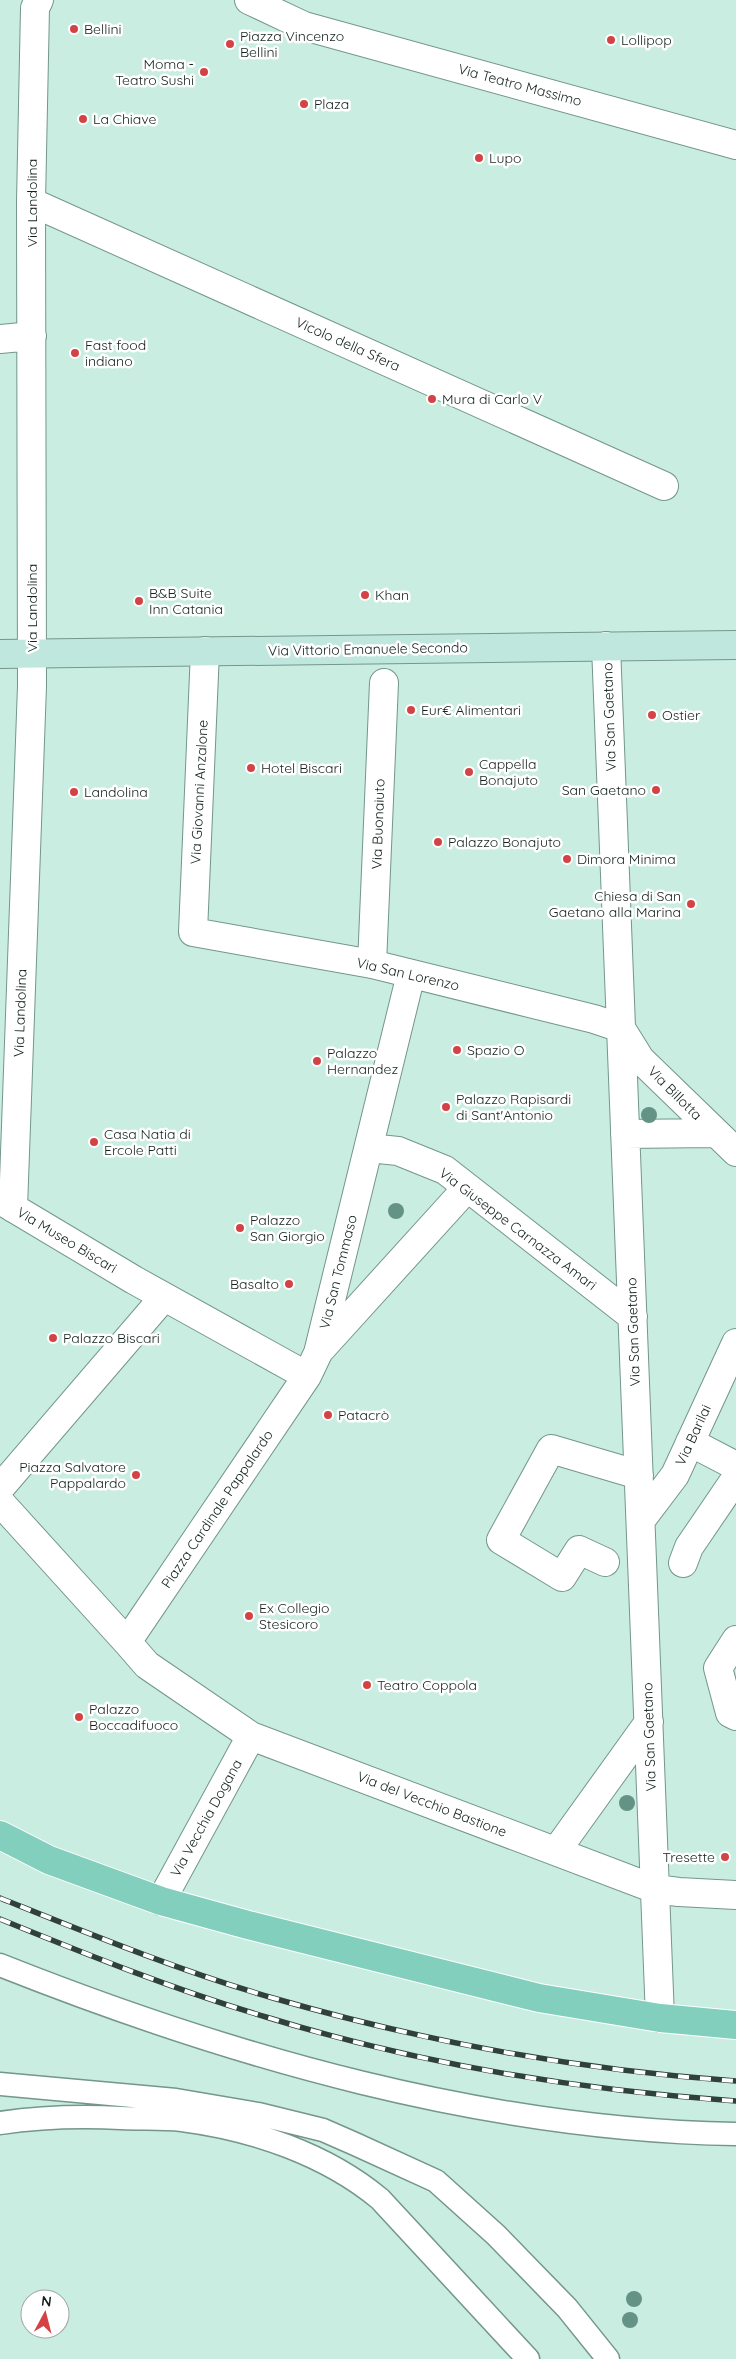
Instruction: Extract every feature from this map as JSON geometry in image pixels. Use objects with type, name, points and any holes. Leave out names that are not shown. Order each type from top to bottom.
[{"type":"main road","name":"Via Vittorio Emanuele Secondo","points":[[0,654],[736,645]]},
{"type":"main road","points":[[0,1835],[49,1860],[161,1901],[380,1959],[540,1998],[660,2018],[736,2026]]},
{"type":"street","name":"Via Teatro Massimo","points":[[249,0],[304,26],[736,145]]},
{"type":"street","name":"Via Landolina","points":[[7,1204],[32,654],[31,202],[37,4]]},
{"type":"street","name":"Vicolo della Sfera","points":[[31,202],[664,486]]},
{"type":"street","points":[[0,339],[32,336]]},
{"type":"street","name":"Via San Gaetano","points":[[606,646],[660,2018]]},
{"type":"street","name":"Via Giovanni Anzalone","points":[[193,932],[205,651]]},
{"type":"street","name":"Via Buonaiuto","points":[[372,964],[384,683]]},
{"type":"street","name":"Via San Lorenzo","points":[[193,932],[372,964],[594,1019],[621,1028]]},
{"type":"street","name":"Via San Tommaso","points":[[312,1364],[369,1148],[412,974]]},
{"type":"street","name":"Via Billotta","points":[[621,1028],[640,1059],[714,1133],[736,1152]]},
{"type":"street","points":[[625,1134],[714,1133]]},
{"type":"street","name":"Via Giuseppe Carnazza Amari","points":[[369,1148],[398,1151],[444,1170],[632,1317]]},
{"type":"street","name":"Via San Tommaso","points":[[312,1364],[467,1188]]},
{"type":"street","name":"Via Museo Biscari","points":[[7,1204],[164,1297]]},
{"type":"street","points":[[0,1488],[164,1297],[312,1364]]},
{"type":"street","name":"Via Barilai","points":[[641,1520],[675,1475],[736,1343]]},
{"type":"street","name":"Piazza Cardinale Pappalardo","points":[[127,1642],[312,1364]]},
{"type":"street","points":[[690,1442],[736,1466]]},
{"type":"street","points":[[604,1562],[579,1550],[562,1577],[501,1540],[551,1449],[639,1475]]},
{"type":"street","points":[[682,1563],[689,1547],[736,1478]]},
{"type":"street","points":[[0,1502],[127,1642]]},
{"type":"street","points":[[736,1640],[718,1668],[730,1713],[736,1716]]},
{"type":"street","name":"Via del Vecchio Bastione","points":[[127,1642],[147,1664],[251,1736],[557,1850],[655,1889],[736,1895]]},
{"type":"street","points":[[557,1850],[649,1722]]},
{"type":"street","name":"Via Vecchia Dogana","points":[[161,1901],[251,1736]]},
{"type":"street","points":[[0,1822],[49,1860]]},
{"type":"lane","points":[[0,1965],[108,2007],[254,2054],[335,2076],[491,2110],[674,2133],[736,2134]]},
{"type":"lane","points":[[0,2084],[131,2095],[258,2114],[323,2130],[355,2144],[436,2181],[503,2241],[567,2308],[608,2359]]},
{"type":"lane","points":[[0,2123],[67,2116],[182,2120],[248,2134],[306,2154],[356,2179],[380,2199],[528,2359]]},
{"type":"railway","points":[[0,1898],[204,1976],[330,2014],[445,2041],[561,2062],[619,2070],[736,2081]]},
{"type":"railway","points":[[0,1919],[165,1984],[324,2034],[440,2061],[558,2082],[617,2090],[736,2101]]},
{"type":"place","name":"Bellini","points":[[74,29]]},
{"type":"place","name":"Lollipop","points":[[611,40]]},
{"type":"place","name":"Piazza Vincenzo Bellini","points":[[230,44]]},
{"type":"place","name":"Moma - Teatro Sushi","points":[[204,72]]},
{"type":"place","name":"Plaza","points":[[304,104]]},
{"type":"place","name":"La Chiave","points":[[83,119]]},
{"type":"place","name":"Lupo","points":[[479,158]]},
{"type":"place","name":"Fast food indiano","points":[[75,353]]},
{"type":"place","name":"Mura di Carlo V","points":[[432,399]]},
{"type":"place","name":"Khan","points":[[365,595]]},
{"type":"place","name":"B&B Suite Inn Catania","points":[[139,601]]},
{"type":"place","name":"Eur€ Alimentari","points":[[411,710]]},
{"type":"place","name":"Ostier","points":[[652,715]]},
{"type":"place","name":"Hotel Biscari","points":[[251,768]]},
{"type":"place","name":"Cappella Bonajuto","points":[[469,772]]},
{"type":"place","name":"San Gaetano","points":[[656,790]]},
{"type":"place","name":"Landolina","points":[[74,792]]},
{"type":"place","name":"Palazzo Bonajuto","points":[[438,842]]},
{"type":"place","name":"Dimora Minima","points":[[567,859]]},
{"type":"place","name":"Chiesa di San Gaetano alla Marina","points":[[691,904]]},
{"type":"place","name":"Spazio O","points":[[457,1050]]},
{"type":"place","name":"Palazzo Hernandez","points":[[317,1061]]},
{"type":"place","name":"Palazzo Rapisardi di Sant'Antonio","points":[[446,1107]]},
{"type":"place","name":"Casa Natia di Ercole Patti","points":[[94,1142]]},
{"type":"place","name":"Palazzo San Giorgio","points":[[240,1228]]},
{"type":"place","name":"Basalto","points":[[289,1284]]},
{"type":"place","name":"Palazzo Biscari","points":[[53,1338]]},
{"type":"place","name":"Patacrò","points":[[328,1415]]},
{"type":"place","name":"Piazza Salvatore Pappalardo","points":[[136,1475]]},
{"type":"place","name":"Ex Collegio Stesicoro","points":[[249,1616]]},
{"type":"place","name":"Teatro Coppola","points":[[367,1685]]},
{"type":"place","name":"Palazzo Boccadifuoco","points":[[79,1717]]},
{"type":"place","name":"Tresette","points":[[725,1857]]}]
